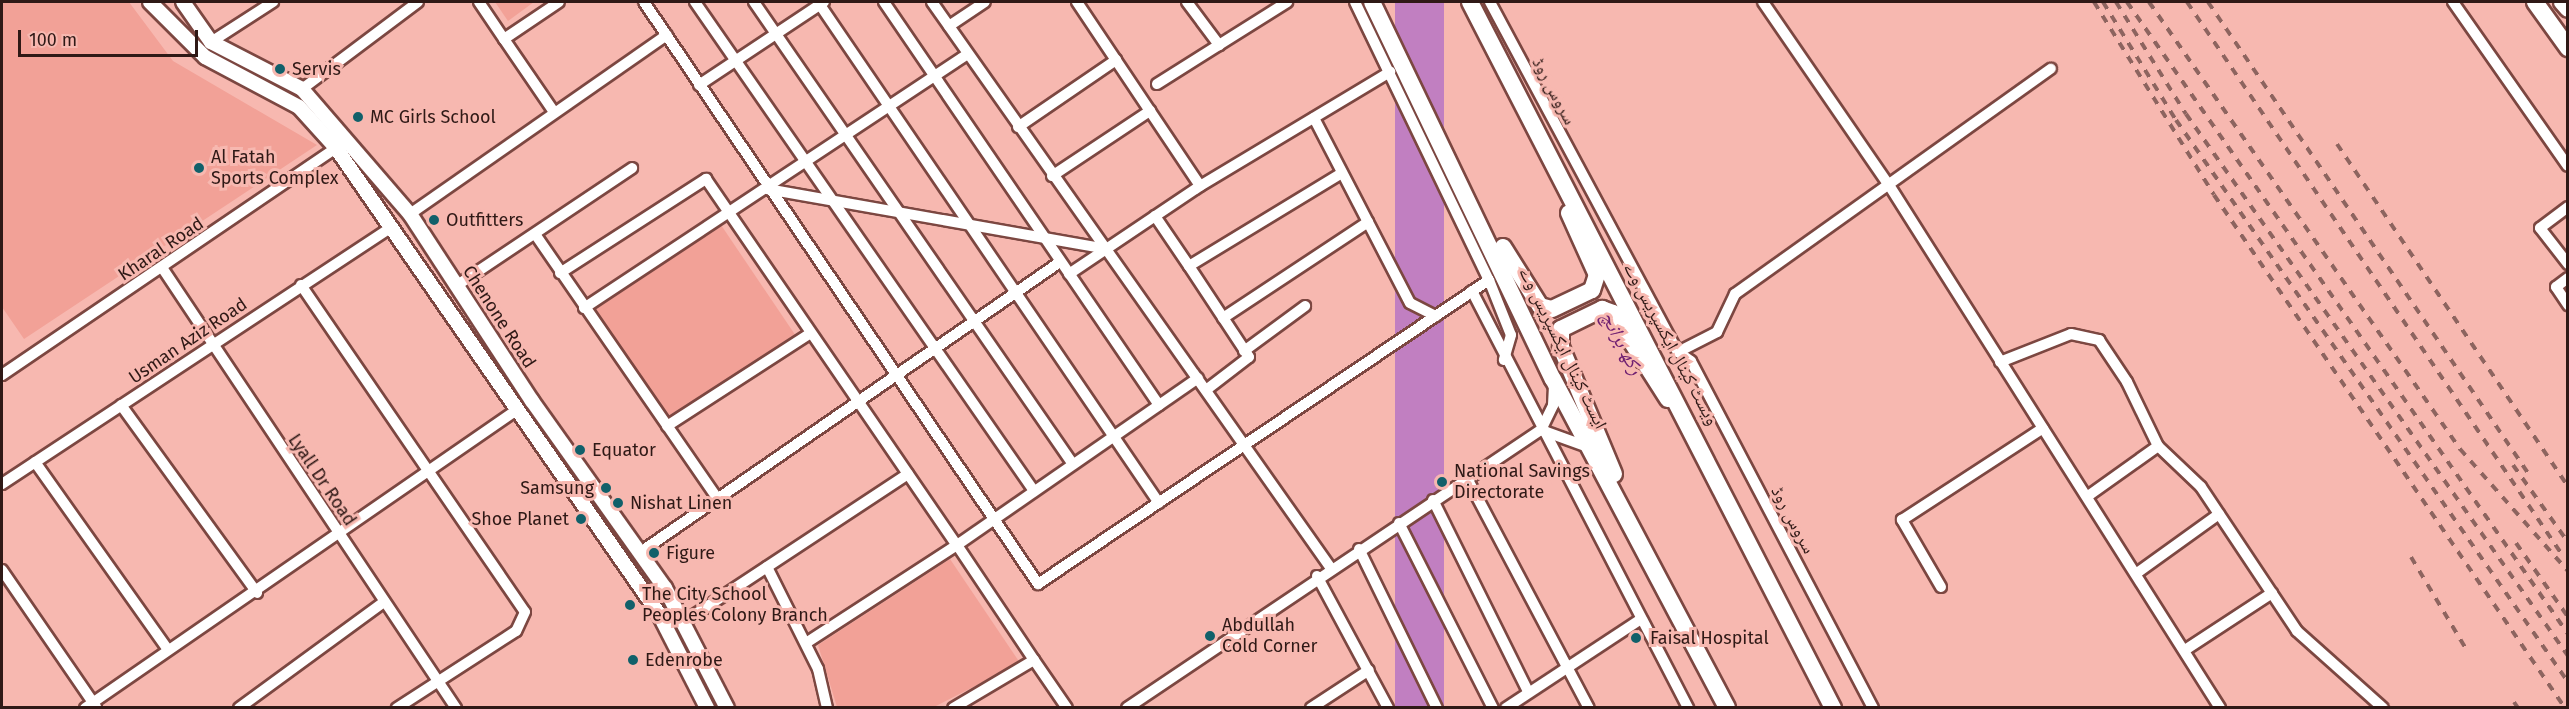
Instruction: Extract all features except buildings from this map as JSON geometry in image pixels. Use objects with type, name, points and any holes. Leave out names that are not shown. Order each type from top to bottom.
[{"type":"main road","name":"ایسٹ کینال ایکسپریس وے","points":[[1372,2],[1441,141],[1553,379],[1588,447],[1642,542],[1727,708]]},
{"type":"main road","name":"ویسٹ کینال ایکسپریس وے","points":[[1470,2],[1732,505],[1833,708]]},
{"type":"main road","points":[[2535,2],[2568,48]]},
{"type":"main road","points":[[2562,2],[2568,9]]},
{"type":"main road","points":[[1441,141],[1535,301],[1552,309],[1592,290],[1597,275],[1522,105]]},
{"type":"main road","points":[[1642,542],[1561,347],[1561,329],[1602,309],[1621,322],[1732,505]]},
{"type":"street","points":[[150,2],[205,57],[299,107],[336,148],[393,226],[516,411],[659,614],[707,708]]},
{"type":"street","name":"Chenone Road","points":[[183,2],[211,42],[302,89],[410,214],[456,286],[642,551],[685,621],[727,708]]},
{"type":"street","points":[[302,89],[418,2]]},
{"type":"street","points":[[479,2],[554,112]]},
{"type":"street","points":[[504,39],[559,2]]},
{"type":"street","points":[[644,2],[767,189],[1035,581],[1042,584],[1488,280]]},
{"type":"street","points":[[695,2],[1034,491]]},
{"type":"street","points":[[754,2],[905,215],[1072,463]]},
{"type":"street","points":[[699,85],[820,2],[1159,503]]},
{"type":"street","points":[[884,2],[1159,405]]},
{"type":"street","points":[[932,2],[1102,250],[1198,378],[1330,567]]},
{"type":"street","points":[[949,26],[985,2]]},
{"type":"street","points":[[1077,2],[1200,186]]},
{"type":"street","points":[[1187,2],[1219,45]]},
{"type":"street","points":[[1157,84],[1287,2]]},
{"type":"street","points":[[1355,2],[1488,280],[1511,335],[1504,360]]},
{"type":"street","name":"سروس روڈ","points":[[1490,2],[1678,352],[1691,361],[1872,708]]},
{"type":"street","points":[[1763,2],[1888,185],[2137,573],[2220,708]]},
{"type":"street","points":[[2454,2],[2568,166]]},
{"type":"street","points":[[211,42],[266,4]]},
{"type":"street","points":[[410,214],[667,35]]},
{"type":"street","points":[[584,308],[968,54]]},
{"type":"street","points":[[1018,127],[1116,60]]},
{"type":"street","points":[[1678,352],[1718,332],[1735,294],[2051,69]]},
{"type":"street","points":[[1069,274],[1200,186],[1390,72]]},
{"type":"street","points":[[1052,176],[1150,111]]},
{"type":"street","points":[[1314,118],[1410,303],[1436,316]]},
{"type":"street","name":"Kharal Road","points":[[2,375],[163,269],[336,148]]},
{"type":"street","points":[[456,286],[632,168]]},
{"type":"street","points":[[1189,266],[1342,173]]},
{"type":"street","points":[[560,273],[700,178],[811,333],[1067,708]]},
{"type":"street","points":[[767,189],[1102,250]]},
{"type":"street","points":[[2568,207],[2540,228],[2568,264]]},
{"type":"street","points":[[1155,216],[1249,360],[1206,390]]},
{"type":"street","points":[[1223,318],[1368,222]]},
{"type":"street","name":"Usman Aziz Road","points":[[2,484],[393,226]]},
{"type":"street","points":[[535,234],[716,496]]},
{"type":"street","points":[[642,551],[716,496],[1060,262]]},
{"type":"street","name":"Lyall Dr Road","points":[[163,269],[211,345],[456,708]]},
{"type":"street","points":[[2568,278],[2556,287],[2568,305]]},
{"type":"street","points":[[301,285],[525,612],[516,631],[397,708]]},
{"type":"street","points":[[1472,291],[1504,360],[1689,708]]},
{"type":"street","points":[[1244,351],[1305,306]]},
{"type":"street","points":[[667,426],[811,333]]},
{"type":"street","points":[[2000,362],[2072,334],[2091,334],[2127,382],[2158,446],[2185,467],[2314,650],[2383,708]]},
{"type":"street","points":[[806,644],[994,519],[1198,378]]},
{"type":"street","points":[[1127,708],[1330,567],[1542,430],[1553,405],[1553,379]]},
{"type":"street","points":[[121,405],[257,593]]},
{"type":"street","points":[[2,570],[91,706],[168,650],[340,536],[516,411]]},
{"type":"street","points":[[1941,587],[1902,520],[2043,428]]},
{"type":"street","points":[[1542,430],[1588,447]]},
{"type":"street","points":[[2088,496],[2158,446]]},
{"type":"street","points":[[35,462],[168,650]]},
{"type":"street","points":[[685,621],[908,474]]},
{"type":"street","points":[[1467,478],[1565,668],[1589,708]]},
{"type":"street","points":[[1433,500],[1528,691]]},
{"type":"street","points":[[2137,573],[2219,514]]},
{"type":"street","points":[[1399,523],[1493,708]]},
{"type":"street","points":[[1359,549],[1437,708]]},
{"type":"street","points":[[767,567],[806,644],[827,708]]},
{"type":"street","points":[[1317,576],[1388,708]]},
{"type":"street","points":[[2185,650],[2272,593]]},
{"type":"street","points":[[239,708],[384,602]]},
{"type":"street","points":[[1506,708],[1528,691],[1641,619]]},
{"type":"street","points":[[952,708],[1034,660]]},
{"type":"street","points":[[1311,708],[1369,670]]},
{"type":"shaded area","points":[[2,2],[129,2],[173,61],[317,145],[24,339],[2,307]]},
{"type":"shaded area","points":[[495,2],[534,2],[508,21]]},
{"type":"shaded area","points":[[1395,2],[1444,2],[1444,708],[1395,708]]},
{"type":"shaded area","points":[[719,222],[797,338],[665,428],[586,311]]},
{"type":"shaded area","points":[[950,559],[1020,663],[934,707],[837,707],[818,645]]},
{"type":"railway","points":[[2094,2],[2214,195],[2565,708]]},
{"type":"railway","points":[[2103,2],[2176,120],[2568,682]]},
{"type":"railway","points":[[2116,2],[2186,114],[2568,656]]},
{"type":"railway","points":[[2127,2],[2568,634]]},
{"type":"railway","points":[[2149,2],[2460,449],[2568,571]]},
{"type":"railway","points":[[2187,2],[2561,553]]},
{"type":"railway","points":[[2208,2],[2528,473]]},
{"type":"railway","points":[[2337,144],[2568,486]]},
{"type":"railway","points":[[2513,465],[2568,542]]},
{"type":"railway","points":[[2516,543],[2568,617]]},
{"type":"railway","points":[[2411,557],[2466,649]]},
{"type":"railway","points":[[2514,702],[2518,708]]},
{"type":"place","name":"Servis","points":[[280,69]]},
{"type":"place","name":"MC Girls School","points":[[358,117]]},
{"type":"place","name":"Al Fatah Sports Complex","points":[[199,168]]},
{"type":"place","name":"Outfitters","points":[[434,220]]},
{"type":"place","name":"Equator","points":[[580,450]]},
{"type":"place","name":"National Savings Directorate","points":[[1442,482]]},
{"type":"place","name":"Samsung","points":[[606,488]]},
{"type":"place","name":"Nishat Linen","points":[[618,503]]},
{"type":"place","name":"Shoe Planet","points":[[581,519]]},
{"type":"place","name":"Figure","points":[[654,553]]},
{"type":"place","name":"The City School Peoples Colony Branch","points":[[630,605]]},
{"type":"place","name":"Abdullah Cold Corner","points":[[1210,636]]},
{"type":"place","name":"Faisal Hospital","points":[[1636,638]]},
{"type":"place","name":"Edenrobe","points":[[633,660]]},
{"type":"water label","name":"رکھ برانچ","points":[[1622,343]]}]
